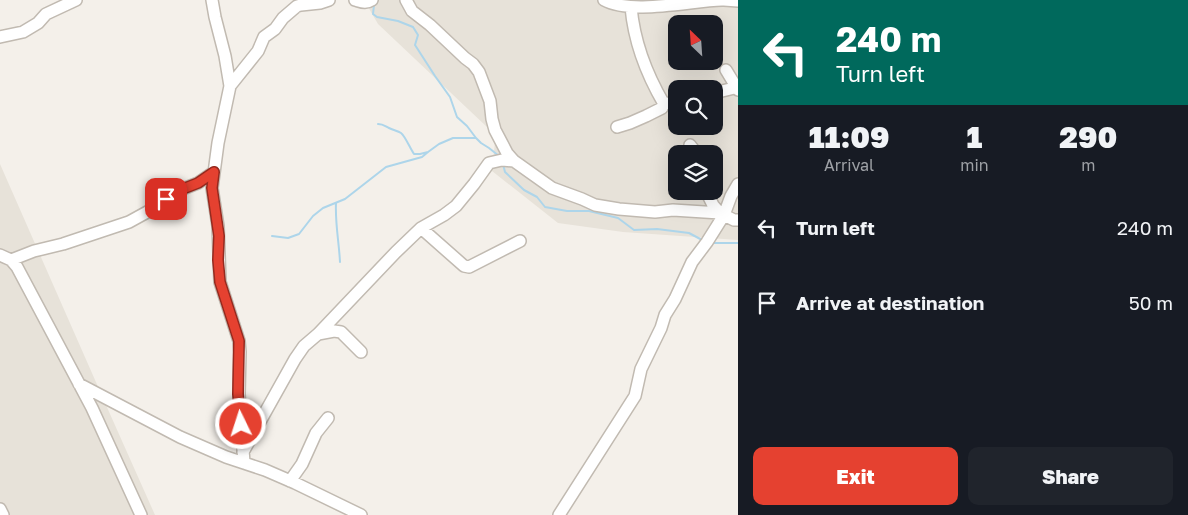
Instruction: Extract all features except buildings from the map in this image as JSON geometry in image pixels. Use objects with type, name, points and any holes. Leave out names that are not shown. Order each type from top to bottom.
[{"type":"street","points":[[0,37],[22,32],[38,23],[46,14],[76,0]]},
{"type":"street","points":[[212,0],[230,86],[218,143],[212,188],[219,236],[218,260],[220,282],[239,341],[238,394],[244,457]]},
{"type":"street","points":[[230,86],[258,51],[264,37],[275,29],[294,3],[320,3],[329,0]]},
{"type":"street","points":[[355,0],[363,2],[372,0]]},
{"type":"street","points":[[406,0],[412,11],[473,64],[479,72],[490,101],[495,130],[506,153],[514,161],[552,188],[582,198],[595,205],[655,212],[674,210],[722,214],[738,220]]},
{"type":"street","points":[[604,0],[631,7],[723,0],[738,1]]},
{"type":"street","points":[[631,7],[633,27],[637,41],[650,76],[664,104]]},
{"type":"street","points":[[723,91],[737,88],[726,70]]},
{"type":"street","points":[[617,127],[638,120],[668,103]]},
{"type":"street","points":[[244,457],[295,359],[304,346],[421,228],[456,206],[489,163],[502,160],[514,161]]},
{"type":"street","points":[[12,260],[129,222],[149,211],[175,192],[198,183],[214,172]]},
{"type":"street","points":[[559,515],[635,396],[641,369],[661,328],[665,315],[675,299],[692,262],[707,242],[738,184]]},
{"type":"street","points":[[710,200],[722,214]]},
{"type":"street","points":[[421,228],[464,266],[469,268],[520,241]]},
{"type":"street","points":[[0,255],[12,260],[17,267],[79,384],[141,515]]},
{"type":"street","points":[[318,334],[341,332],[361,352]]},
{"type":"street","points":[[79,384],[177,435],[226,457],[244,457],[265,470],[362,515]]},
{"type":"street","points":[[290,481],[302,464],[316,433],[328,418]]},
{"type":"street","points":[[0,509],[3,515]]},
{"type":"shaded area","points":[[364,0],[738,0],[738,240],[623,232],[558,223],[492,171],[495,142],[487,127],[378,24]]},
{"type":"shaded area","points":[[0,164],[110,414],[155,515],[0,515]]},
{"type":"waterway","points":[[374,5],[373,14],[377,17],[398,21],[413,27],[418,35],[415,45],[450,97],[457,117],[481,143],[499,156]]},
{"type":"waterway","points":[[378,124],[401,133],[414,154],[428,152],[439,144],[453,138],[475,138]]},
{"type":"waterway","points":[[272,236],[288,238],[299,234],[313,216],[323,208],[345,199],[386,167],[422,157],[428,152]]},
{"type":"waterway","points":[[503,164],[505,172],[524,190],[537,197],[545,207],[567,211],[589,211],[618,218],[634,230],[657,229],[689,233],[704,241]]},
{"type":"waterway","points":[[336,203],[340,262]]},
{"type":"waterway","points":[[713,243],[738,243]]},
{"type":"route","points":[[166,199],[175,192],[198,183],[214,172],[212,188],[219,236],[218,260],[220,282],[239,341],[238,394],[241,424]]}]
